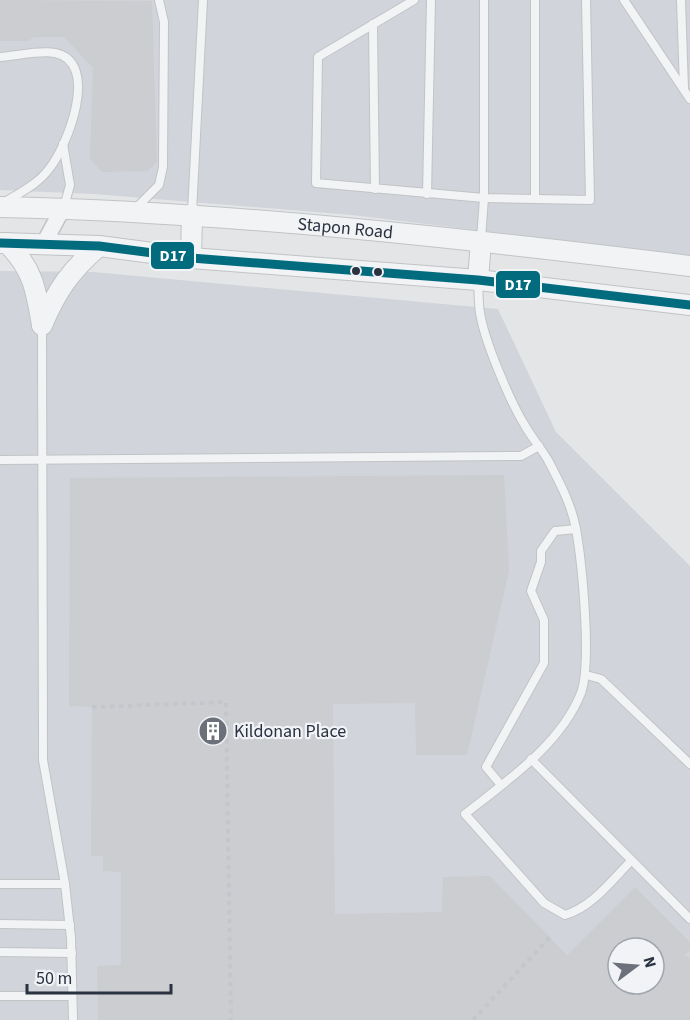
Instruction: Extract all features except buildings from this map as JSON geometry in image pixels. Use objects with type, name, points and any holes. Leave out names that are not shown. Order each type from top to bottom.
[{"type":"street","name":"Stapon Road","points":[[0,206],[192,214],[481,241],[690,266]]},
{"type":"street","points":[[44,243],[63,208]]},
{"type":"street","points":[[191,258],[192,214]]},
{"type":"street","points":[[478,280],[481,241]]},
{"type":"street","points":[[4,243],[99,246],[191,258],[478,280],[690,305]]},
{"type":"street","points":[[4,243],[23,259],[33,277],[42,325]]},
{"type":"street","points":[[42,325],[56,291],[77,265],[99,246]]},
{"type":"lane","points":[[132,211],[159,185],[163,167],[164,22],[159,0]]},
{"type":"lane","points":[[192,214],[203,0]]},
{"type":"lane","points":[[414,0],[318,57],[316,183],[484,198],[590,200],[586,0]]},
{"type":"lane","points":[[427,194],[431,0]]},
{"type":"lane","points":[[481,241],[484,198],[484,0]]},
{"type":"lane","points":[[535,0],[535,199]]},
{"type":"lane","points":[[624,0],[690,99]]},
{"type":"lane","points":[[681,0],[684,90]]},
{"type":"lane","points":[[373,24],[375,189]]},
{"type":"lane","points":[[0,57],[56,53],[72,63],[78,73],[80,90],[63,144],[51,168],[35,184],[0,206]]},
{"type":"lane","points":[[63,144],[70,185],[63,208]]},
{"type":"lane","points":[[478,280],[480,318],[489,346],[522,422],[539,446],[570,505],[576,529],[584,600],[586,675],[580,694],[561,726],[531,759],[465,814],[544,903],[565,915],[579,911],[631,861]]},
{"type":"lane","points":[[42,325],[43,760],[66,884],[72,953],[73,1020]]},
{"type":"lane","points":[[0,460],[521,456],[539,446]]},
{"type":"lane","points":[[501,785],[486,767],[544,663],[544,620],[531,591],[541,562],[541,552],[555,531],[576,529]]},
{"type":"lane","points":[[586,675],[601,679],[690,764]]},
{"type":"lane","points":[[531,759],[690,920]]},
{"type":"lane","points":[[0,884],[66,884]]},
{"type":"lane","points":[[0,924],[70,925]]},
{"type":"lane","points":[[0,952],[72,953]]},
{"type":"lane","points":[[0,996],[72,996]]},
{"type":"path","points":[[92,707],[226,702],[231,1020]]},
{"type":"path","points":[[473,1020],[550,937]]},
{"type":"shaded area","points":[[0,0],[690,0],[690,256],[352,215],[94,194],[0,190]]},
{"type":"shaded area","points":[[0,271],[93,272],[498,309],[556,432],[690,566],[690,1020],[0,1020]]},
{"type":"transit line","name":"D17","points":[[0,243],[99,246],[191,258],[478,280],[690,305]]},
{"type":"place","name":"Kildonan Place","points":[[213,731]]}]
